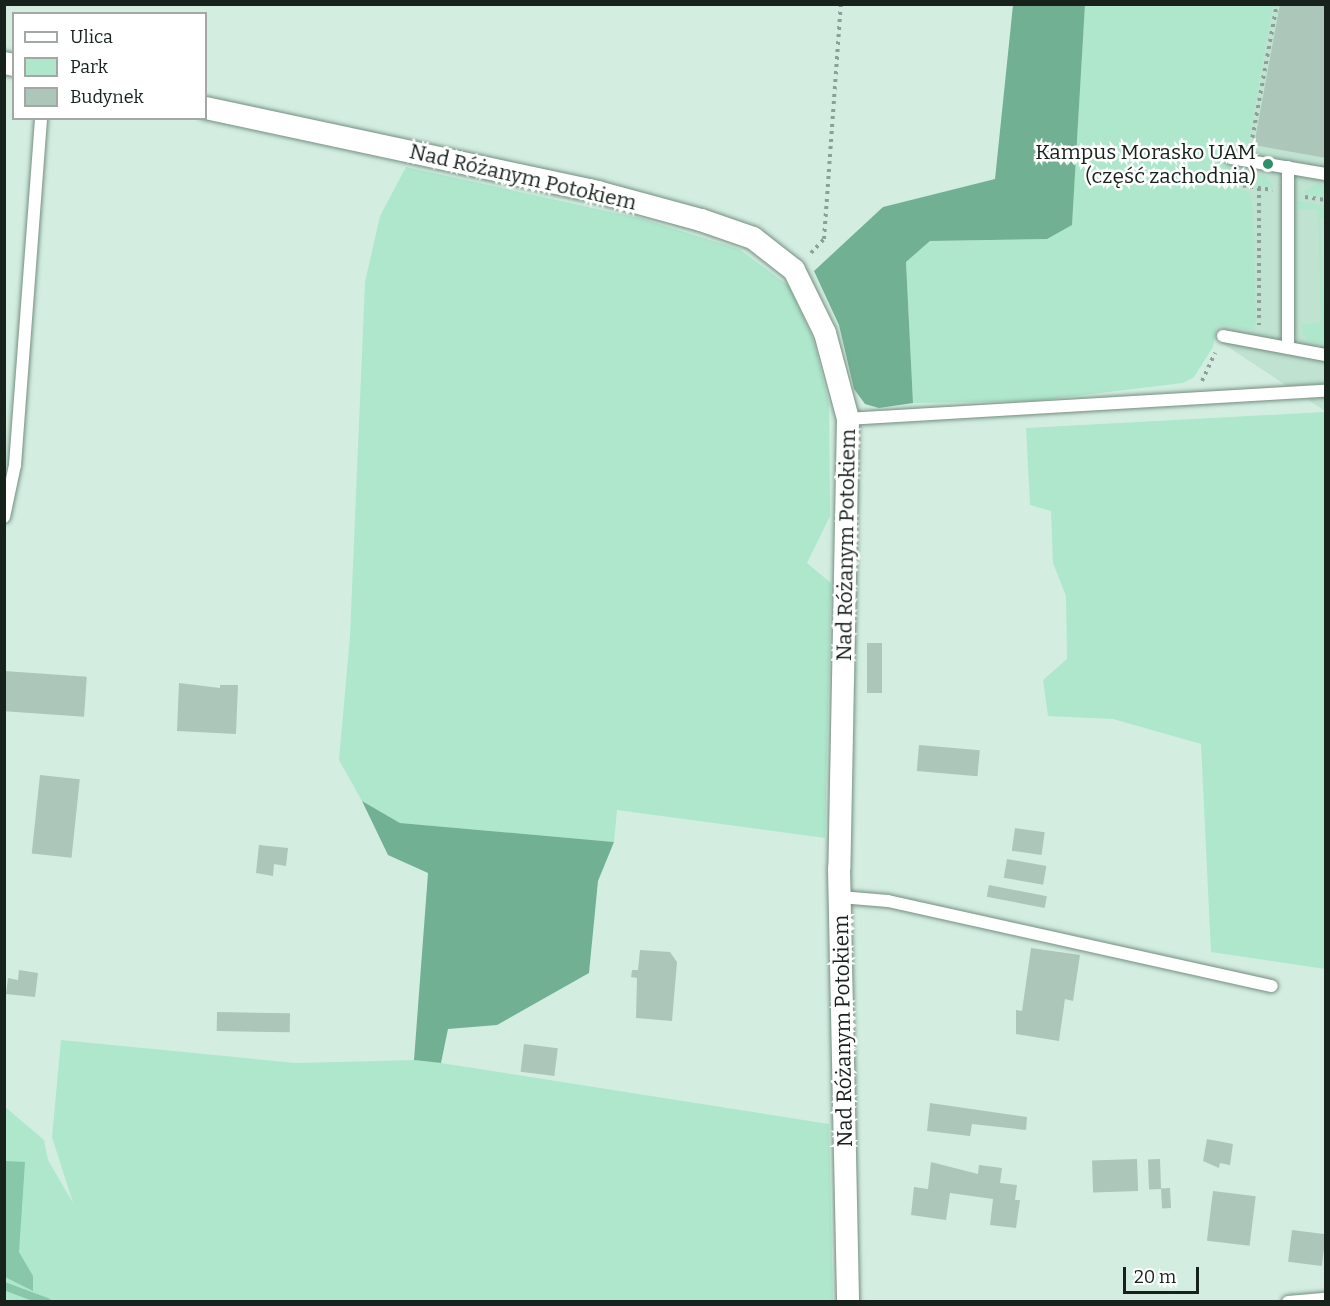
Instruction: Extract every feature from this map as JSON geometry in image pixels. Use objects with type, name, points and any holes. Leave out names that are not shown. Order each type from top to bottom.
[{"type":"street","name":"Nad Różanym Potokiem","points":[[207,108],[598,192],[701,220],[753,238],[794,270],[825,333],[848,418],[840,897],[848,1302]]},
{"type":"lane","points":[[4,517],[15,465],[41,120]]},
{"type":"lane","points":[[1231,158],[1326,174]]},
{"type":"lane","points":[[1288,167],[1288,348]]},
{"type":"lane","points":[[1223,336],[1326,355]]},
{"type":"lane","points":[[848,418],[1326,391]]},
{"type":"lane","points":[[840,897],[888,901],[1272,986]]},
{"type":"lane","points":[[1288,1302],[1326,1299]]},
{"type":"path","points":[[794,270],[824,239],[841,4]]},
{"type":"path","points":[[1251,149],[1277,4]]},
{"type":"path","points":[[1250,341],[1260,321],[1259,188]]},
{"type":"path","points":[[1194,399],[1223,336]]},
{"type":"shaded area","points":[[1013,5],[1085,5],[1072,225],[1047,239],[930,241],[906,262],[913,403],[879,408],[865,404],[854,389],[839,325],[814,271],[883,207],[995,179]]},
{"type":"shaded area","name":"Kampus Morasko UAM (część zachodnia)","points":[[1226,5],[1325,5],[1325,411],[1193,324]]},
{"type":"shaded area","points":[[362,801],[400,823],[614,842],[598,881],[589,973],[497,1025],[448,1029],[441,1063],[414,1060],[428,873],[388,855]]},
{"type":"shaded area","points":[[5,1161],[25,1162],[19,1252],[33,1276],[33,1291],[5,1277]]},
{"type":"green space","points":[[1085,5],[1273,5],[1248,144],[1234,141],[1229,167],[1266,176],[1274,188],[1229,179],[1227,186],[1249,192],[1252,200],[1256,323],[1251,330],[1217,324],[1213,347],[1194,377],[1183,383],[1034,401],[913,403],[906,262],[930,241],[1046,239],[1072,224]]},
{"type":"green space","points":[[406,167],[643,219],[739,249],[789,286],[814,341],[829,404],[830,516],[807,563],[831,583],[825,838],[617,810],[614,842],[400,823],[362,801],[339,760],[350,636],[365,282],[380,216]]},
{"type":"green space","points":[[1316,184],[1325,185],[1325,197],[1302,193]]},
{"type":"green space","points":[[1298,201],[1325,206],[1325,218],[1320,218],[1325,344],[1308,341],[1302,333],[1302,324],[1321,323],[1318,209],[1298,210]]},
{"type":"green space","points":[[1326,412],[1325,969],[1211,952],[1201,744],[1113,719],[1048,716],[1043,680],[1067,659],[1066,596],[1053,563],[1051,511],[1030,505],[1026,428]]},
{"type":"green space","points":[[61,1040],[296,1063],[414,1060],[829,1124],[833,1301],[5,1301],[4,1106],[44,1140],[48,1160],[73,1203],[52,1137]]},
{"type":"building","points":[[1280,4],[1326,4],[1326,158],[1254,145]]},
{"type":"building","points":[[867,643],[882,643],[882,693],[867,693]]},
{"type":"building","points":[[4,671],[87,677],[84,717],[4,711]]},
{"type":"building","points":[[179,683],[220,688],[220,685],[238,685],[236,734],[177,731]]},
{"type":"building","points":[[919,745],[980,750],[978,776],[917,771]]},
{"type":"building","points":[[40,775],[80,779],[72,858],[32,854]]},
{"type":"building","points":[[1015,828],[1045,832],[1042,855],[1012,851]]},
{"type":"building","points":[[259,845],[288,848],[286,866],[274,864],[273,876],[256,873]]},
{"type":"building","points":[[1007,859],[1046,866],[1043,885],[1004,878]]},
{"type":"building","points":[[989,885],[1047,896],[1045,908],[987,897]]},
{"type":"building","points":[[1031,948],[1080,955],[1073,1001],[1065,999],[1059,1041],[1016,1034],[1016,1010],[1022,1011]]},
{"type":"building","points":[[640,950],[670,952],[677,962],[672,1021],[636,1018],[637,978],[631,977],[632,970],[638,970]]},
{"type":"building","points":[[19,970],[38,973],[35,997],[6,994],[8,978],[18,980]]},
{"type":"building","points":[[217,1012],[290,1013],[290,1032],[217,1031]]},
{"type":"building","points":[[524,1044],[558,1048],[554,1076],[521,1072]]},
{"type":"building","points":[[930,1103],[1027,1117],[1026,1130],[972,1124],[970,1136],[927,1131]]},
{"type":"building","points":[[1207,1139],[1233,1144],[1230,1165],[1220,1163],[1219,1168],[1203,1161]]},
{"type":"building","points":[[1137,1159],[1138,1191],[1093,1193],[1092,1161]]},
{"type":"building","points":[[1148,1159],[1160,1159],[1161,1189],[1149,1189]]},
{"type":"building","points":[[931,1162],[978,1174],[979,1165],[1002,1168],[1000,1183],[1017,1185],[1015,1200],[1020,1200],[1016,1228],[990,1225],[993,1199],[950,1193],[946,1220],[911,1215],[914,1187],[928,1189]]},
{"type":"building","points":[[1161,1188],[1170,1188],[1171,1208],[1162,1208]]},
{"type":"building","points":[[1213,1191],[1256,1196],[1250,1246],[1207,1241]]},
{"type":"building","points":[[1292,1230],[1326,1234],[1322,1266],[1288,1262]]},
{"type":"waterway","points":[[4,1286],[47,1302]]},
{"type":"place","name":"Kampus Morasko UAM (część zachodnia)","points":[[1268,164]]}]
